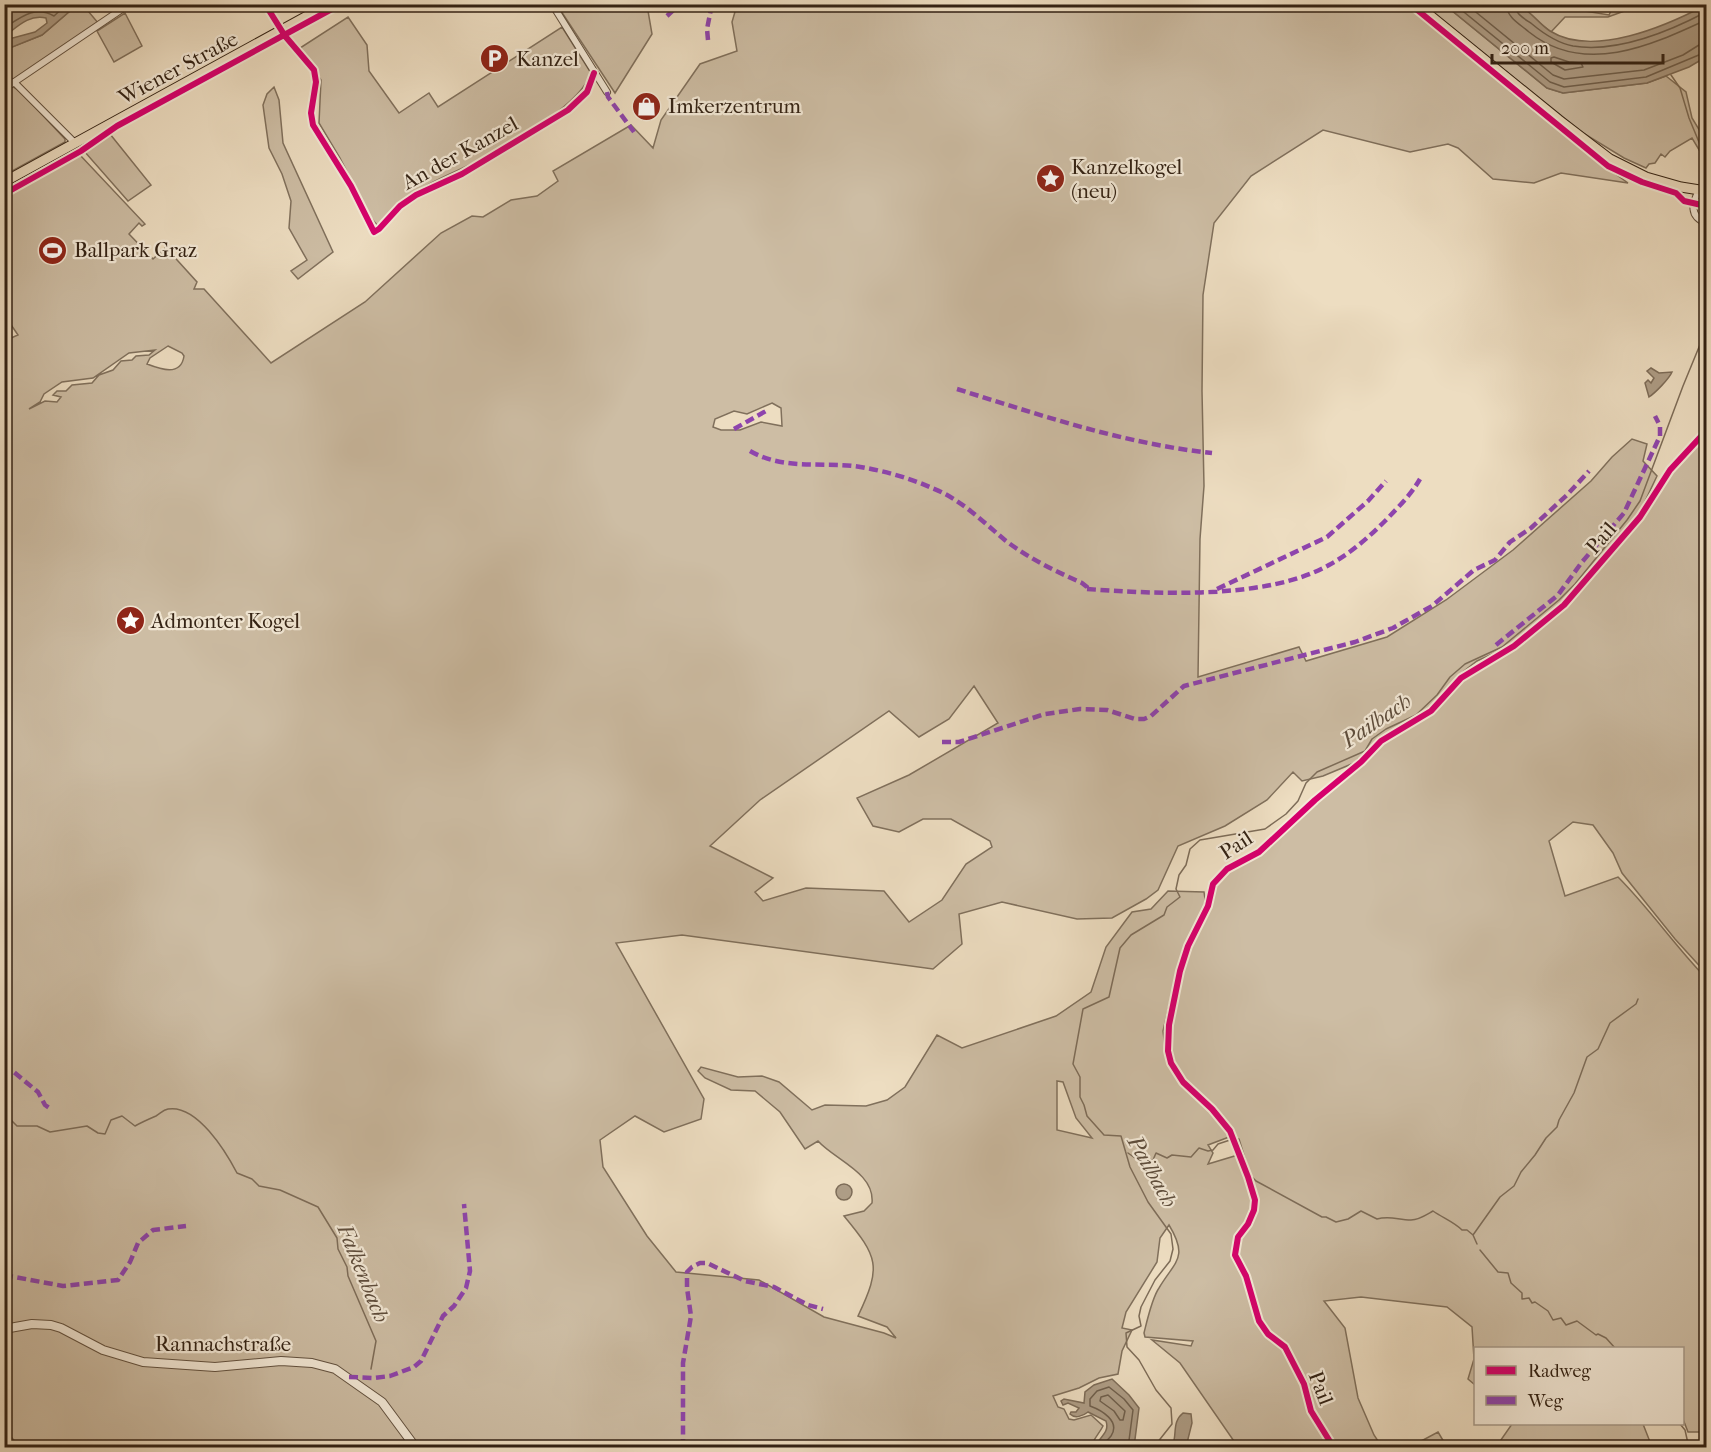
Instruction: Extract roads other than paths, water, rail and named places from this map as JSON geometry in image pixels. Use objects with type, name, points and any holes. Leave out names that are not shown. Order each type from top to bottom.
[{"type":"main road","name":"Wiener Straße","points":[[4,182],[329,4]]},
{"type":"main road","points":[[1416,4],[1558,120],[1610,159],[1646,177],[1681,187],[1703,190]]},
{"type":"street","points":[[4,89],[123,7],[131,4]]},
{"type":"street","name":"An der Kanzel","points":[[265,4],[282,31],[314,70],[316,82],[311,113],[313,125],[346,177],[374,232],[400,206],[416,195],[476,166],[568,110],[587,92],[594,73]]},
{"type":"street","points":[[552,4],[607,92]]},
{"type":"street","points":[[14,82],[75,143]]},
{"type":"street","points":[[1703,190],[1692,202],[1692,211],[1697,218],[1707,223]]},
{"type":"street","name":"Pail","points":[[1334,1448],[1311,1411],[1304,1384],[1285,1347],[1268,1334],[1259,1321],[1246,1276],[1235,1255],[1238,1237],[1248,1224],[1255,1200],[1235,1142],[1221,1118],[1183,1082],[1171,1063],[1167,1042],[1169,1025],[1180,971],[1188,946],[1208,906],[1210,889],[1218,876],[1259,852],[1315,800],[1361,762],[1381,741],[1431,711],[1461,678],[1514,646],[1564,605],[1640,517],[1670,470],[1689,447],[1707,431]]},
{"type":"street","name":"Rannachstraße","points":[[4,1329],[32,1324],[51,1325],[103,1350],[143,1362],[215,1367],[281,1361],[312,1363],[335,1369],[382,1402],[416,1448]]},
{"type":"water","points":[[1495,3],[1518,5],[1550,31],[1567,38],[1587,41],[1608,40],[1650,30],[1706,5],[1706,57],[1689,67],[1647,83],[1563,93],[1547,88],[1445,5]]},
{"type":"water","points":[[5,4],[77,5],[42,35],[5,50],[5,40],[35,32],[47,23],[46,18],[34,18],[24,22],[5,36]]},
{"type":"water","points":[[1651,368],[1659,373],[1672,372],[1662,386],[1649,397],[1645,383],[1648,380],[1651,383],[1654,378],[1647,371]]},
{"type":"water","points":[[841,1184],[847,1184],[852,1192],[850,1198],[841,1200],[836,1195],[836,1189]]},
{"type":"water","points":[[1112,1379],[1139,1408],[1134,1447],[1095,1447],[1107,1429],[1106,1421],[1088,1412],[1084,1415],[1072,1416],[1071,1412],[1076,1412],[1079,1408],[1068,1403],[1063,1405],[1061,1401],[1064,1399],[1084,1403],[1085,1392],[1094,1385]]},
{"type":"water","points":[[1183,1413],[1191,1414],[1192,1423],[1186,1447],[1158,1447],[1158,1445],[1173,1444],[1176,1424]]},
{"type":"waterway","name":"Pailbach","points":[[1671,75],[1680,88],[1689,118],[1706,159]]},
{"type":"waterway","name":"Pailbach","points":[[1153,1448],[1172,1424],[1171,1408],[1156,1390],[1139,1360],[1127,1347],[1126,1333],[1141,1326],[1139,1316],[1141,1307],[1155,1280],[1170,1261],[1173,1249],[1171,1234],[1148,1202],[1130,1167],[1121,1136],[1104,1135],[1087,1116],[1080,1097],[1080,1077],[1073,1064],[1083,1009],[1109,997],[1120,948],[1131,935],[1164,915],[1167,907],[1180,897],[1176,889],[1179,875],[1186,865],[1190,849],[1200,840],[1265,829],[1286,814],[1298,801],[1306,783],[1317,772],[1365,751],[1372,739],[1386,729],[1416,715],[1437,695],[1450,677],[1465,664],[1502,647],[1575,584],[1640,501],[1706,330]]},
{"type":"waterway","points":[[1473,1235],[1500,1197],[1514,1186],[1521,1172],[1557,1127],[1574,1093],[1587,1057],[1598,1049],[1610,1023],[1636,1004],[1638,999]]},
{"type":"waterway","name":"Falkenbach","points":[[4,1113],[17,1126],[37,1126],[50,1132],[87,1126],[98,1133],[105,1134],[111,1120],[122,1116],[135,1126],[168,1109],[179,1109],[189,1114],[200,1122],[218,1142],[237,1173],[252,1179],[259,1186],[280,1190],[318,1207],[337,1238],[338,1249],[347,1267],[348,1276],[376,1341],[371,1369]]},
{"type":"waterway","points":[[1236,1139],[1239,1139],[1250,1175],[1256,1181],[1322,1217],[1336,1222],[1348,1219],[1361,1211],[1377,1219],[1411,1220],[1433,1211],[1462,1230],[1467,1230],[1473,1235],[1477,1244]]},
{"type":"waterway","points":[[1128,1153],[1135,1158],[1139,1152],[1148,1160],[1153,1160],[1156,1153],[1167,1158],[1172,1155],[1191,1157],[1199,1148],[1213,1150],[1218,1144],[1230,1140]]},
{"type":"waterway","points":[[1480,1250],[1498,1272],[1508,1273],[1511,1283],[1522,1293],[1522,1299],[1529,1298],[1532,1303],[1535,1302],[1548,1311],[1553,1320],[1561,1318],[1566,1325],[1577,1321],[1596,1335],[1606,1338],[1614,1347]]},
{"type":"waterway","points":[[1681,1425],[1685,1430],[1689,1448]]},
{"type":"place","name":"Kanzel","points":[[495,59]]},
{"type":"place","name":"Imkerzentrum","points":[[647,106]]},
{"type":"place","name":"Kanzelkogel (neu)","points":[[1050,179]]},
{"type":"place","name":"Ballpark Graz","points":[[53,250]]},
{"type":"place","name":"Admonter Kogel","points":[[130,621]]}]
